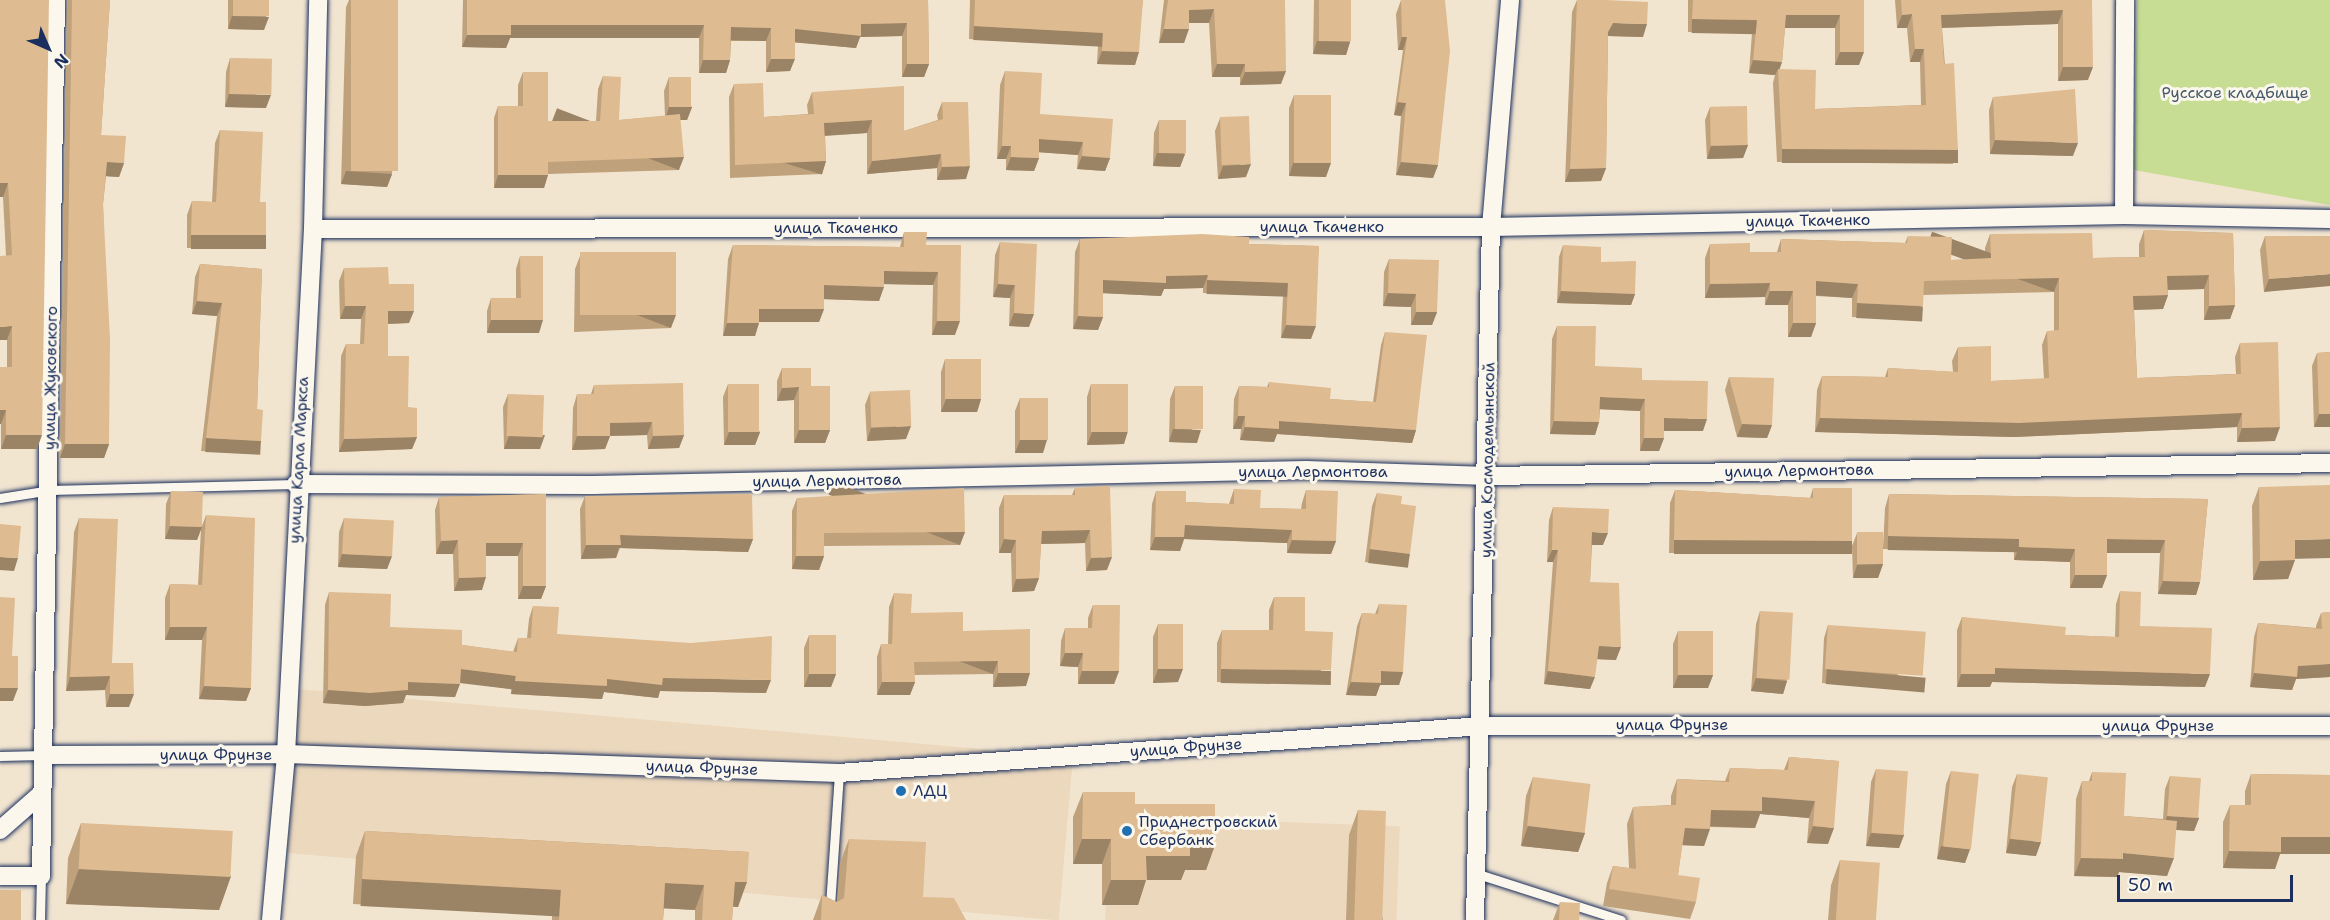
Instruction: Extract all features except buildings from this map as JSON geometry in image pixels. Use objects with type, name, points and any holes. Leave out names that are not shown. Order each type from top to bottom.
[{"type":"street","name":"улица Жуковского","points":[[41,876],[41,794],[50,490],[56,0]]},
{"type":"street","name":"улица Карла Маркса","points":[[271,920],[286,754],[296,484],[313,230],[318,0]]},
{"type":"street","name":"улица Космодемьянской","points":[[1475,920],[1488,476],[1491,227],[1510,0]]},
{"type":"street","points":[[2124,215],[2125,0]]},
{"type":"street","name":"улица Ткаченко","points":[[313,230],[1491,227],[2124,215],[2330,219]]},
{"type":"street","name":"улица Лермонтова","points":[[296,484],[627,484],[1306,470],[1488,476],[2330,463]]},
{"type":"street","name":"улица Фрунзе","points":[[43,755],[286,754],[839,773],[1482,726],[2330,726]]},
{"type":"street","points":[[0,830],[41,794]]},
{"type":"street","points":[[0,876],[41,876]]},
{"type":"lane","points":[[0,498],[50,490],[296,484]]},
{"type":"lane","points":[[0,756],[43,755]]},
{"type":"lane","points":[[829,920],[839,773]]},
{"type":"lane","points":[[1478,873],[1621,920]]},
{"type":"lane","points":[[40,920],[41,876]]},
{"type":"shaded area","points":[[296,689],[1073,757],[1059,920],[282,852]]},
{"type":"shaded area","points":[[1109,816],[1400,826],[1397,920],[1105,920]]},
{"type":"green space","name":"Русское кладбище","points":[[2137,0],[2330,0],[2330,205],[2134,170]]},
{"type":"place","name":"ЛДЦ","points":[[901,791]]},
{"type":"place","name":"Приднестровский Сбербанк","points":[[1127,831]]}]
